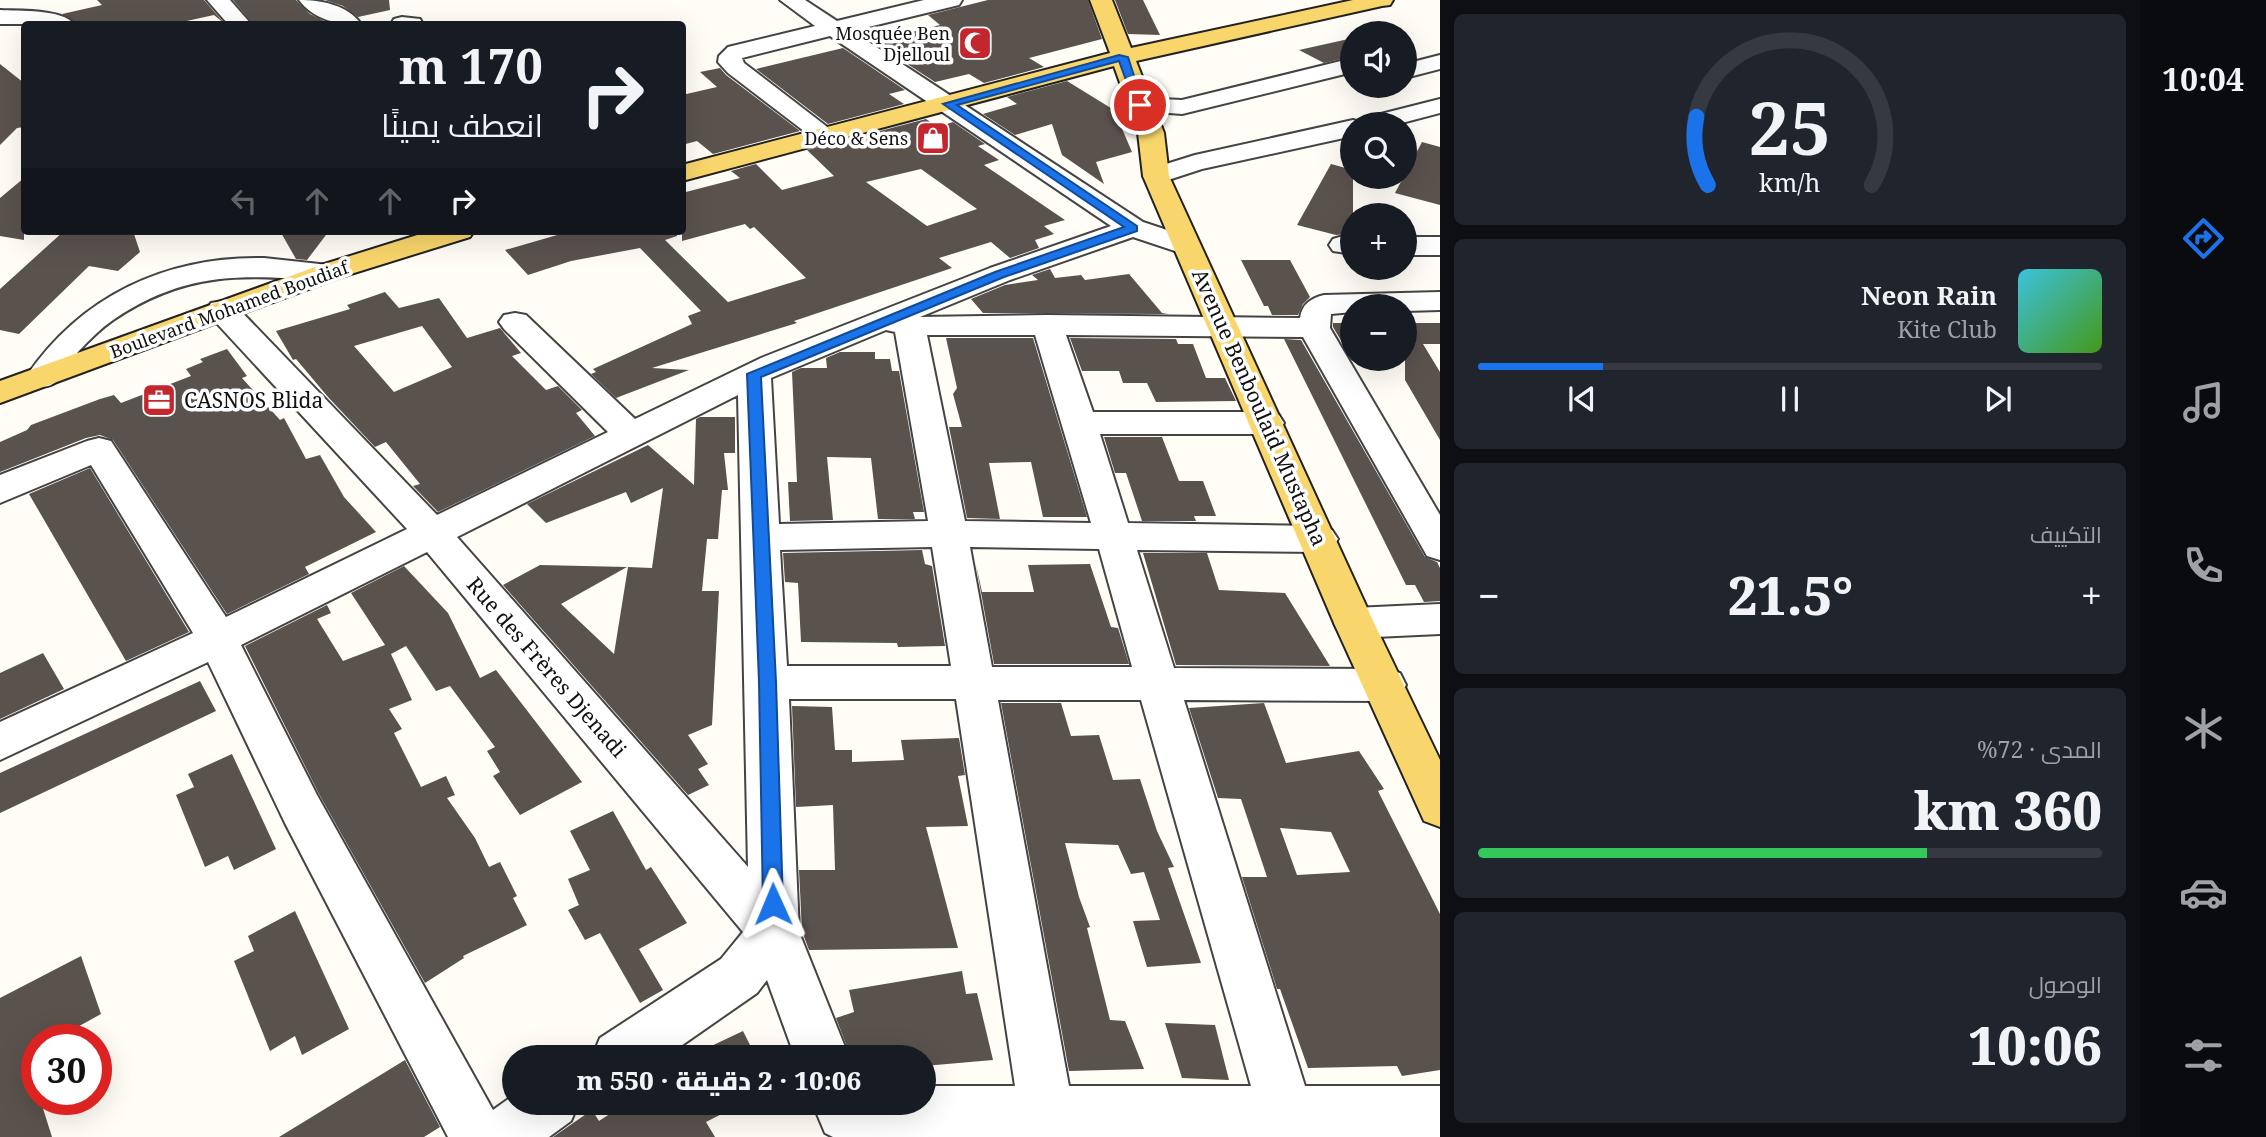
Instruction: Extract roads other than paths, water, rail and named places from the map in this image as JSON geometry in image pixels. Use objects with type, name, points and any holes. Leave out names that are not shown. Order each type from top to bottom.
[{"type":"main road","name":"Avenue Benboulaid Mustapha","points":[[1101,0],[1151,133],[1156,176],[1354,623],[1440,807]]},
{"type":"main road","points":[[686,172],[1123,57],[1382,0]]},
{"type":"main road","name":"Boulevard Mohamed Boudiaf","points":[[0,393],[328,272],[447,235]]},
{"type":"street","points":[[0,14],[16,0]]},
{"type":"street","points":[[310,0],[320,11],[338,13],[346,21]]},
{"type":"street","points":[[792,0],[1133,228],[1187,246]]},
{"type":"street","points":[[826,136],[730,62],[731,56],[736,52],[950,0]]},
{"type":"street","points":[[0,14],[59,21]]},
{"type":"street","points":[[215,14],[232,21]]},
{"type":"street","points":[[1417,49],[1440,43]]},
{"type":"street","points":[[1417,68],[1440,62]]},
{"type":"street","points":[[1140,105],[1182,107],[1340,68]]},
{"type":"street","points":[[1151,133],[1340,88]]},
{"type":"street","points":[[1417,112],[1440,106]]},
{"type":"street","points":[[1417,125],[1440,118]]},
{"type":"street","points":[[1156,176],[1195,163],[1340,131]]},
{"type":"street","points":[[1156,176],[1205,173],[1340,144]]},
{"type":"street","points":[[0,742],[218,639],[754,374],[897,323],[1000,274],[1133,228]]},
{"type":"street","points":[[1417,246],[1440,246]]},
{"type":"street","points":[[43,377],[71,342],[99,315],[131,297],[175,279],[224,268],[328,272]]},
{"type":"street","points":[[1440,302],[1324,304],[1316,311],[1314,328],[1440,547]]},
{"type":"street","name":"Rue des Frères Djenadi","points":[[222,310],[433,534],[774,932],[817,1045]]},
{"type":"street","points":[[515,321],[632,436]]},
{"type":"street","points":[[897,323],[1314,328]]},
{"type":"street","points":[[897,323],[949,534],[1047,1114]]},
{"type":"street","points":[[1047,324],[1080,423],[1286,1114]]},
{"type":"street","points":[[638,1045],[739,976],[774,932],[754,374]]},
{"type":"street","points":[[1080,423],[1267,423]]},
{"type":"street","points":[[0,491],[18,481],[99,449],[218,639],[301,809],[478,1137]]},
{"type":"street","points":[[761,537],[949,534],[1319,539]]},
{"type":"street","points":[[1354,623],[1440,619]]},
{"type":"street","points":[[767,682],[1385,685]]},
{"type":"street","points":[[847,1118],[1047,1114],[1440,1114]]},
{"type":"street","points":[[502,1137],[533,1115]]},
{"type":"place","name":"Mosquée Ben Djelloul","points":[[975,43]]},
{"type":"place","name":"Déco & Sens","points":[[933,138]]},
{"type":"place","name":"CASNOS Blida","points":[[159,400]]}]
